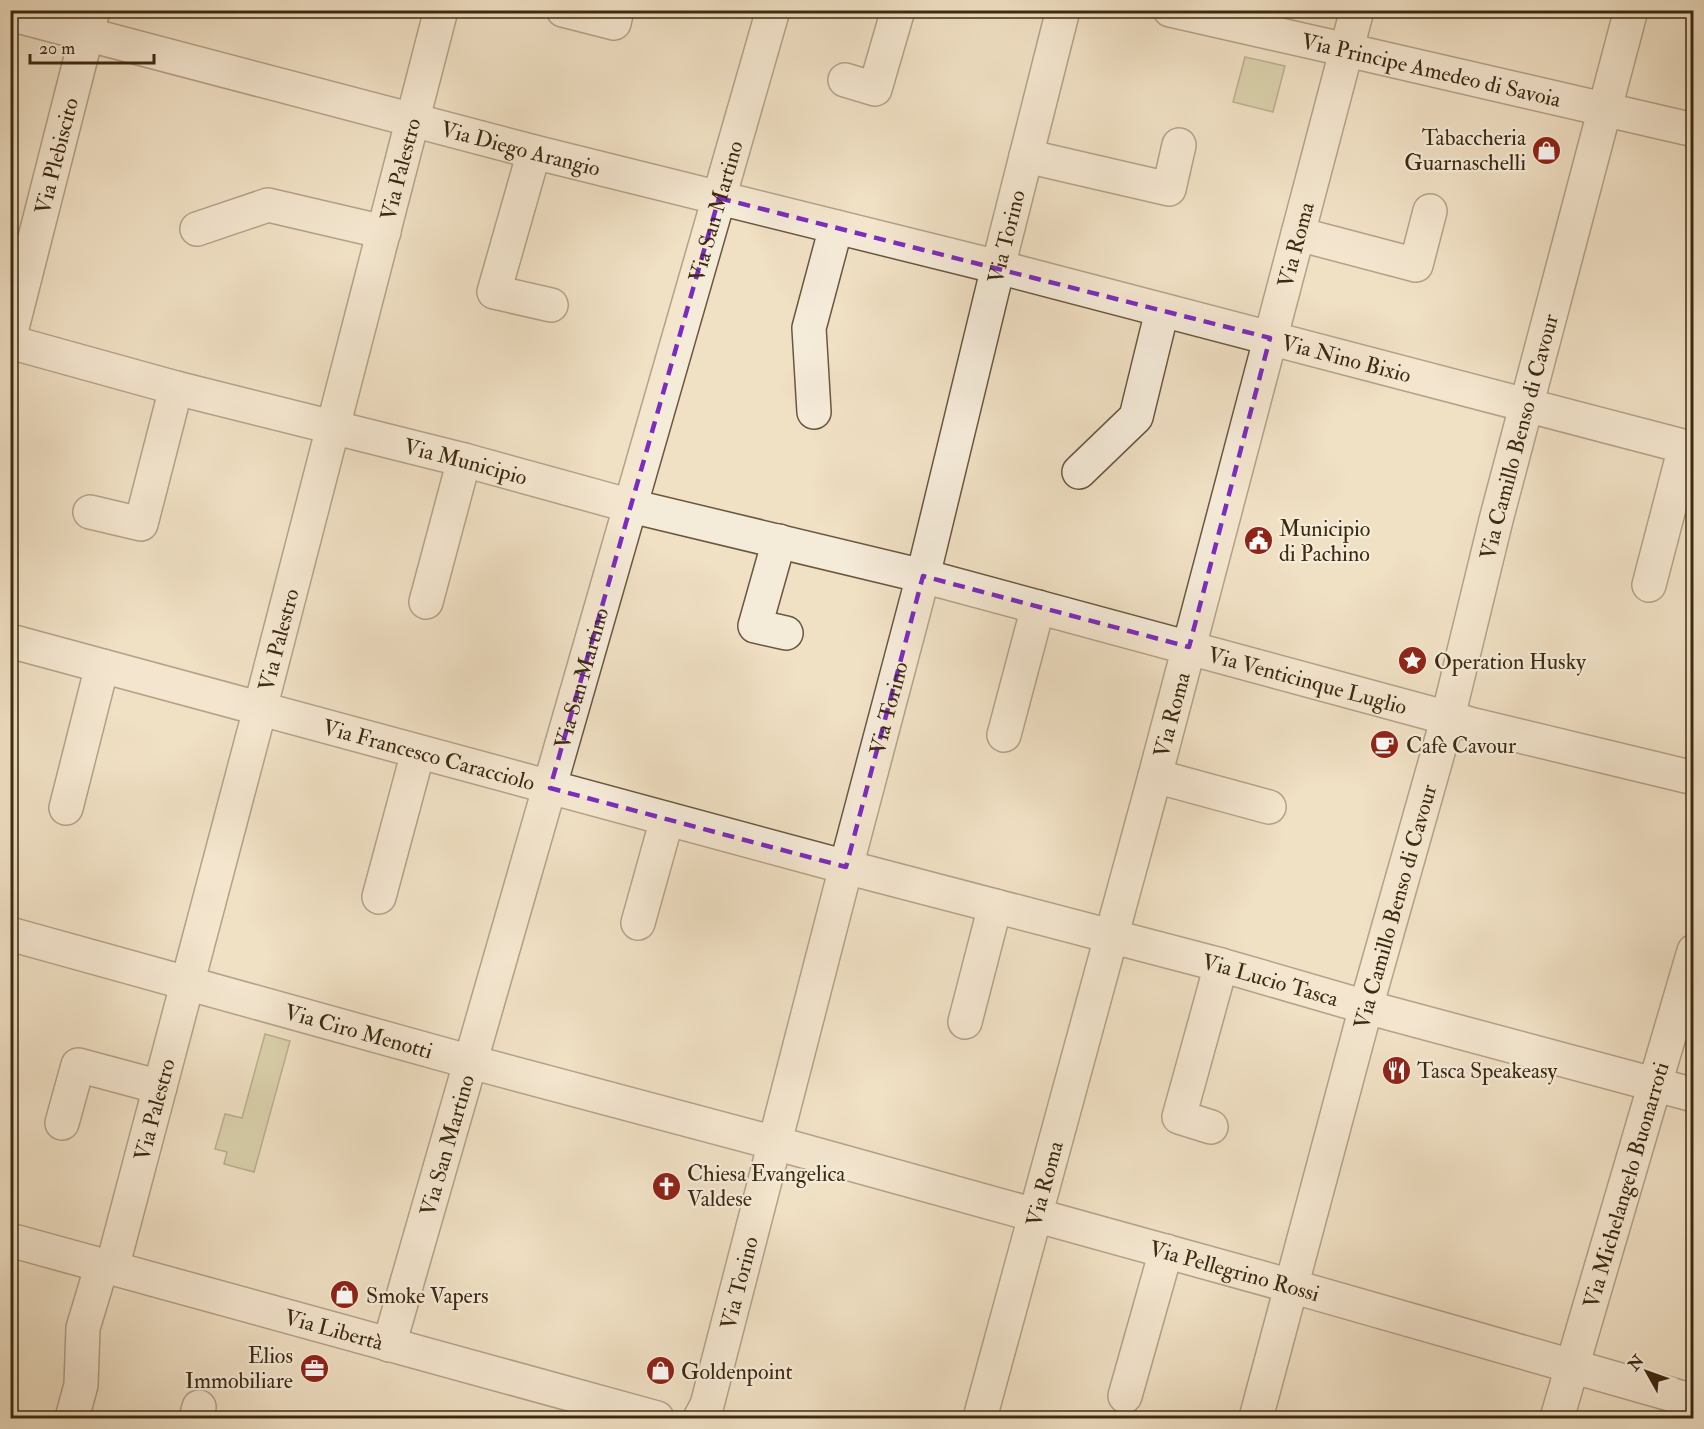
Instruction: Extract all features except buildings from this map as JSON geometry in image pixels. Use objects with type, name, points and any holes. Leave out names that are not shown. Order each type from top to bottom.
[{"type":"street","name":"Via Palestro","points":[[72,1419],[81,1385],[83,1328],[107,1266],[160,1087],[441,10]]},
{"type":"street","points":[[563,10],[614,24],[617,10]]},
{"type":"street","name":"Via San Martino","points":[[389,1345],[773,10]]},
{"type":"street","points":[[845,80],[875,89],[898,10]]},
{"type":"street","name":"Via Torino","points":[[704,1412],[923,576],[1063,10]]},
{"type":"street","name":"Via Principe Amedeo di Savoia","points":[[1170,10],[1694,130]]},
{"type":"street","name":"Via Roma","points":[[980,1419],[1155,776],[1357,10]]},
{"type":"street","name":"Via Camillo Benso di Cavour","points":[[1256,1419],[1366,1007],[1448,717],[1496,520],[1631,10]]},
{"type":"street","name":"Via Diego Arangio","points":[[10,14],[90,23],[412,120],[998,267]]},
{"type":"street","name":"Via Plebiscito","points":[[10,336],[90,23]]},
{"type":"street","points":[[1026,156],[1169,189],[1179,145]]},
{"type":"street","points":[[534,152],[494,292],[552,305]]},
{"type":"street","points":[[196,229],[268,205],[384,232]]},
{"type":"street","points":[[1298,234],[1416,265],[1430,211]]},
{"type":"street","points":[[814,412],[809,328],[836,227]]},
{"type":"street","name":"Via Nino Bixio","points":[[998,267],[1689,448]]},
{"type":"street","points":[[1079,472],[1136,417],[1162,311]]},
{"type":"street","name":"Via Municipio","points":[[10,342],[176,388],[333,426],[631,506],[923,576]]},
{"type":"street","points":[[90,512],[141,524],[176,388]]},
{"type":"street","points":[[1649,585],[1689,448]]},
{"type":"street","points":[[426,602],[464,460]]},
{"type":"street","points":[[778,541],[755,626],[786,633]]},
{"type":"street","name":"Via Venticinque Luglio","points":[[923,576],[1485,728],[1694,778]]},
{"type":"street","points":[[1004,735],[1038,607]]},
{"type":"street","name":"Via Francesco Caracciolo","points":[[10,641],[846,867]]},
{"type":"street","points":[[66,808],[102,666]]},
{"type":"street","points":[[379,897],[418,752]]},
{"type":"street","points":[[1155,776],[1269,807]]},
{"type":"street","points":[[638,923],[667,819]]},
{"type":"street","name":"Via Lucio Tasca","points":[[846,867],[1221,965],[1366,1007],[1694,1095]]},
{"type":"street","points":[[965,1022],[995,906]]},
{"type":"street","name":"Via Ciro Menotti","points":[[10,934],[471,1062],[775,1143]]},
{"type":"street","name":"Via Michelangelo Buonarroti","points":[[1557,1419],[1694,951]]},
{"type":"street","points":[[1211,1127],[1179,1117],[1221,965]]},
{"type":"street","points":[[62,1123],[78,1065],[160,1087]]},
{"type":"street","name":"Via Pellegrino Rossi","points":[[775,1143],[1694,1401]]},
{"type":"street","name":"Via Libertà","points":[[10,1240],[657,1419]]},
{"type":"street","points":[[1125,1396],[1166,1251]]},
{"type":"highlighted area","points":[[719,198],[1270,338],[1189,647],[923,576],[846,867],[550,788]]},
{"type":"green space","points":[[1245,57],[1285,66],[1273,112],[1233,102]]},
{"type":"green space","points":[[265,1034],[290,1041],[254,1172],[224,1164],[227,1152],[215,1149],[225,1114],[242,1118]]},
{"type":"place","name":"Tabaccheria Guarnaschelli","points":[[1547,150]]},
{"type":"place","name":"Municipio di Pachino","points":[[1258,541]]},
{"type":"place","name":"Operation Husky","points":[[1413,661]]},
{"type":"place","name":"Cafè Cavour","points":[[1385,745]]},
{"type":"place","name":"Tasca Speakeasy","points":[[1396,1070]]},
{"type":"place","name":"Chiesa Evangelica Valdese","points":[[666,1186]]},
{"type":"place","name":"Smoke Vapers","points":[[345,1295]]},
{"type":"place","name":"Elios Immobiliare","points":[[314,1368]]},
{"type":"place","name":"Goldenpoint","points":[[660,1371]]}]
